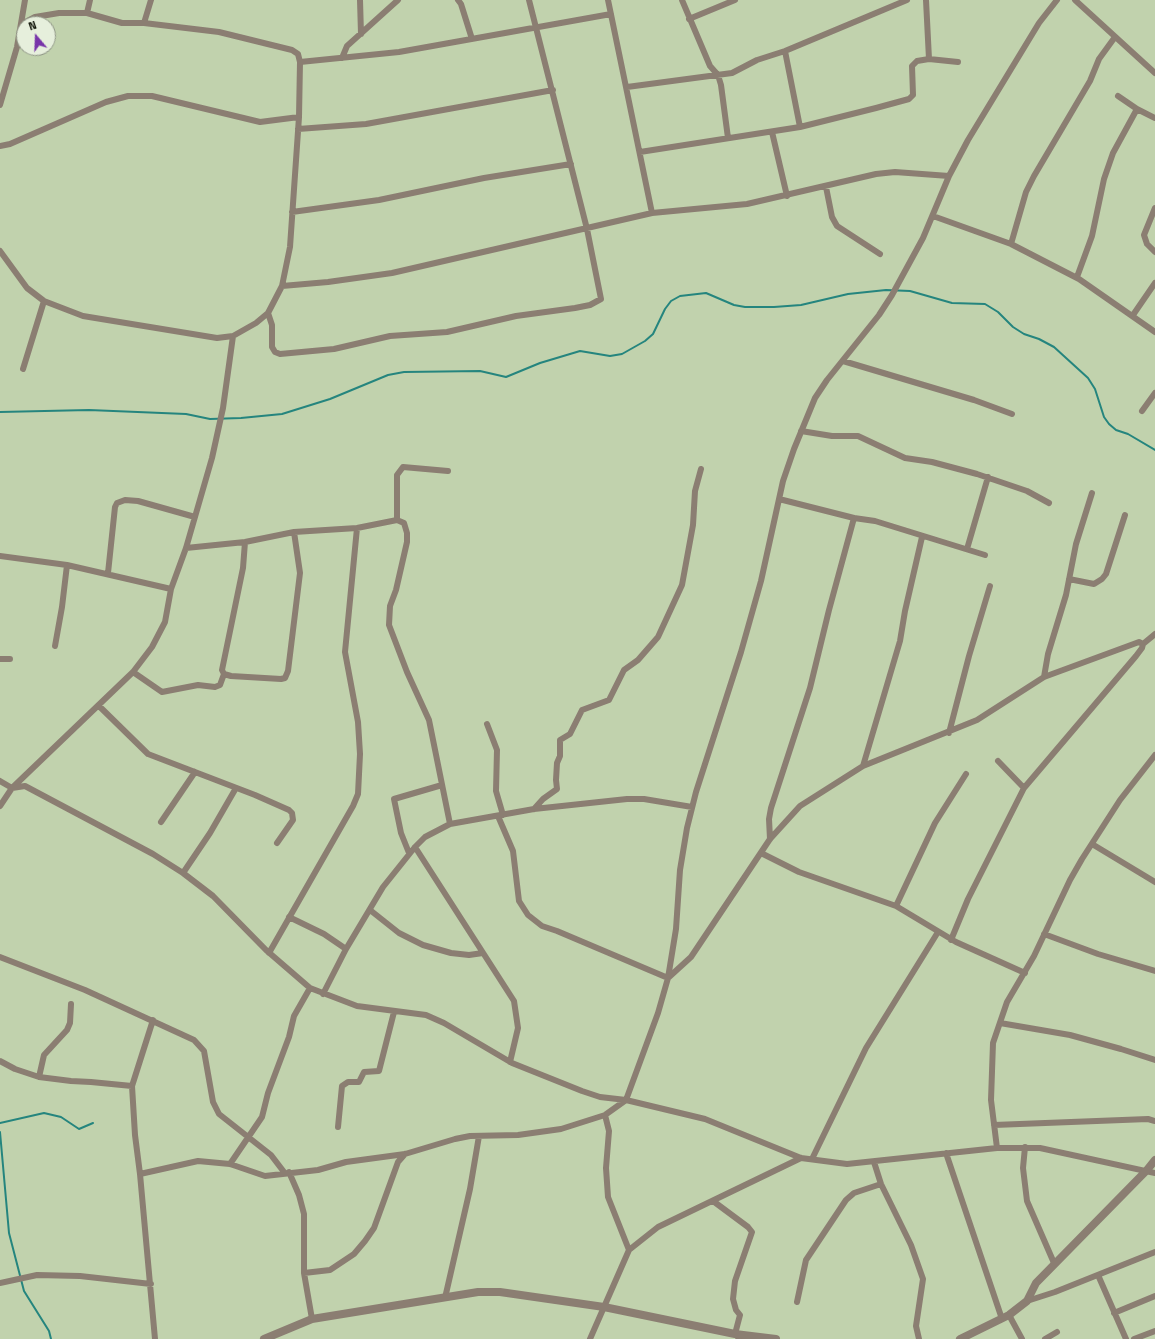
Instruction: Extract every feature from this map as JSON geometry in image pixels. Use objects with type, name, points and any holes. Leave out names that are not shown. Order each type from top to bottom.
[{"type":"street","points":[[23,16],[25,0]]},
{"type":"street","points":[[87,13],[90,0]]},
{"type":"street","points":[[144,23],[151,0]]},
{"type":"street","points":[[360,0],[361,34]]},
{"type":"street","points":[[342,58],[346,46],[398,0]]},
{"type":"street","points":[[458,0],[461,4],[472,39]]},
{"type":"street","points":[[268,313],[272,325],[272,347],[280,354],[334,348],[390,336],[447,332],[516,316],[590,305],[601,299],[587,229],[529,0]]},
{"type":"street","points":[[608,0],[652,214]]},
{"type":"street","points":[[682,0],[710,66],[718,75],[721,85],[728,138]]},
{"type":"street","points":[[689,19],[736,0]]},
{"type":"street","points":[[627,87],[732,73],[757,60],[785,51],[907,0]]},
{"type":"street","points":[[926,0],[929,59]]},
{"type":"street","points":[[140,1174],[198,1160],[230,1164],[266,1176],[280,1176],[287,1172],[318,1170],[346,1162],[405,1154],[454,1139],[479,1136],[529,1134],[569,1127],[605,1115],[626,1100],[658,1013],[668,978],[676,930],[680,870],[692,807],[761,581],[783,481],[801,431],[815,398],[827,380],[844,361],[879,315],[897,286],[923,238],[949,176],[968,140],[1039,23],[1057,0]]},
{"type":"street","points":[[1075,0],[1155,73]]},
{"type":"street","points":[[0,253],[27,288],[44,301],[83,316],[217,338],[233,336],[256,323],[268,313],[282,286],[290,246],[299,117],[300,62],[298,54],[292,50],[219,32],[144,23],[122,23],[87,13],[59,13],[41,16]]},
{"type":"street","points":[[300,62],[399,52],[611,14]]},
{"type":"street","points":[[1011,244],[1026,192],[1034,176],[1090,82],[1099,59],[1115,37]]},
{"type":"street","points":[[0,105],[16,50]]},
{"type":"street","points":[[785,51],[800,127]]},
{"type":"street","points":[[640,152],[800,127],[909,98],[913,95],[913,63],[929,59],[958,62]]},
{"type":"street","points":[[298,128],[354,126],[553,90]]},
{"type":"street","points":[[0,146],[10,144],[106,102],[128,96],[152,96],[260,122],[299,117]]},
{"type":"street","points":[[1118,96],[1137,109],[1155,118]]},
{"type":"street","points":[[1077,277],[1092,236],[1104,179],[1113,153],[1137,109]]},
{"type":"street","points":[[772,132],[787,196]]},
{"type":"street","points":[[292,212],[379,200],[484,178],[571,164]]},
{"type":"street","points":[[282,286],[328,282],[392,273],[652,214],[734,206],[895,172],[949,176]]},
{"type":"street","points":[[826,187],[832,217],[837,226],[880,254]]},
{"type":"street","points":[[1155,208],[1144,235],[1147,244],[1155,252]]},
{"type":"street","points":[[933,216],[1011,244],[1077,277],[1133,315],[1155,332]]},
{"type":"street","points":[[1133,315],[1155,283]]},
{"type":"street","points":[[23,369],[44,301]]},
{"type":"street","points":[[0,806],[12,788],[133,672],[152,647],[165,622],[172,589],[186,548],[215,444],[233,336]]},
{"type":"street","points":[[844,361],[974,400],[1012,414]]},
{"type":"street","points":[[1142,411],[1155,393]]},
{"type":"street","points":[[801,431],[832,436],[858,436],[904,458],[932,462],[988,478],[1027,491],[1049,503]]},
{"type":"street","points":[[397,520],[397,475],[403,467],[448,471]]},
{"type":"street","points":[[534,809],[543,799],[557,789],[557,763],[560,756],[560,740],[570,734],[582,710],[608,700],[624,670],[638,660],[658,636],[682,585],[693,525],[695,491],[701,469]]},
{"type":"street","points":[[967,549],[988,478]]},
{"type":"street","points":[[1044,677],[1048,654],[1069,579],[1076,544],[1092,493]]},
{"type":"street","points":[[779,499],[854,518],[875,521],[922,537],[985,555]]},
{"type":"street","points":[[108,573],[115,507],[117,503],[126,500],[138,501],[195,517]]},
{"type":"street","points":[[1069,579],[1094,584],[1102,579],[1106,574],[1125,515]]},
{"type":"street","points":[[770,838],[768,819],[810,688],[854,518]]},
{"type":"street","points":[[186,548],[245,542],[294,532],[357,528],[397,520],[401,521],[405,526],[407,542],[396,590],[390,606],[389,625],[407,672],[429,720],[450,824]]},
{"type":"street","points":[[269,953],[353,806],[358,794],[360,754],[358,722],[345,652],[357,528]]},
{"type":"street","points":[[224,674],[275,680],[285,678],[288,674],[300,573],[294,532]]},
{"type":"street","points":[[862,766],[900,641],[905,611],[922,537]]},
{"type":"street","points":[[133,672],[162,692],[198,685],[215,688],[220,685],[224,674],[221,667],[243,568],[245,542]]},
{"type":"street","points":[[0,556],[67,565],[108,573],[172,589]]},
{"type":"street","points":[[55,646],[62,607],[67,565]]},
{"type":"street","points":[[949,733],[969,656],[990,586]]},
{"type":"street","points":[[951,940],[968,898],[1024,788],[1136,656],[1143,644],[1155,634]]},
{"type":"street","points":[[668,978],[691,957],[770,838],[800,806],[862,766],[949,733],[977,720],[1044,677],[1139,642],[1143,644]]},
{"type":"street","points":[[0,659],[10,659]]},
{"type":"street","points":[[99,706],[148,754],[289,810],[292,813],[293,820],[276,843]]},
{"type":"street","points":[[486,724],[497,750],[496,791],[500,815],[513,851],[519,901],[528,915],[542,926],[557,930],[668,978]]},
{"type":"street","points":[[997,1148],[991,1100],[993,1043],[1007,1002],[1025,973],[1070,880],[1120,800],[1155,756]]},
{"type":"street","points":[[998,761],[1024,788]]},
{"type":"street","points":[[1149,762],[1155,767]]},
{"type":"street","points":[[161,822],[195,772]]},
{"type":"street","points":[[896,906],[935,824],[966,774]]},
{"type":"street","points":[[0,781],[12,788],[25,786],[153,854],[183,873],[213,896],[269,953],[310,988],[357,1006],[426,1015],[444,1023],[510,1062],[582,1091],[600,1097],[626,1100],[705,1120],[801,1158],[847,1164],[997,1148],[1025,1147],[1040,1148],[1151,1172]]},
{"type":"street","points":[[409,853],[401,833],[394,799],[442,785]]},
{"type":"street","points":[[183,873],[210,832],[236,788]]},
{"type":"street","points":[[324,994],[346,950],[370,910],[384,887],[409,853],[425,838],[450,824],[534,809],[627,799],[644,799],[692,807]]},
{"type":"street","points":[[1092,844],[1155,882]]},
{"type":"street","points":[[415,847],[514,1001],[518,1028],[510,1062]]},
{"type":"street","points":[[761,853],[799,872],[896,906],[951,940],[1025,973]]},
{"type":"street","points":[[370,910],[399,933],[423,945],[451,953],[469,955],[482,953]]},
{"type":"street","points":[[289,917],[324,934],[346,950]]},
{"type":"street","points":[[812,1159],[866,1048],[938,932]]},
{"type":"street","points":[[1044,934],[1098,954],[1155,971]]},
{"type":"street","points":[[0,957],[85,990],[153,1020],[194,1040],[201,1047],[216,1109],[219,1114],[271,1154],[287,1172],[299,1195],[304,1214],[304,1273],[312,1319]]},
{"type":"street","points":[[230,1164],[250,1137],[262,1117],[268,1093],[289,1037],[294,1016],[310,988]]},
{"type":"street","points":[[39,1077],[44,1055],[67,1030],[70,1023],[71,1004]]},
{"type":"street","points":[[338,1127],[342,1086],[348,1082],[359,1082],[364,1072],[379,1071],[394,1012]]},
{"type":"street","points":[[153,1020],[132,1086],[135,1135],[151,1284],[155,1339]]},
{"type":"street","points":[[1000,1023],[1070,1035],[1155,1060]]},
{"type":"street","points":[[0,1061],[15,1069],[39,1077],[71,1082],[91,1082],[132,1086]]},
{"type":"street","points":[[605,1115],[609,1131],[606,1168],[608,1197],[628,1250]]},
{"type":"street","points":[[994,1125],[1148,1119],[1155,1121]]},
{"type":"street","points":[[445,1298],[470,1189],[479,1136]]},
{"type":"street","points":[[1025,1147],[1023,1168],[1027,1201],[1054,1263]]},
{"type":"street","points":[[946,1153],[1005,1317],[1022,1339]]},
{"type":"street","points":[[304,1273],[330,1270],[354,1254],[374,1228],[398,1162],[405,1154]]},
{"type":"street","points":[[590,1339],[628,1250],[658,1227],[801,1158]]},
{"type":"street","points":[[1027,1301],[1036,1283],[1054,1263],[1151,1172],[1155,1160]]},
{"type":"street","points":[[874,1162],[880,1184],[911,1245],[923,1279],[916,1326],[919,1339]]},
{"type":"street","points":[[797,1302],[808,1256],[846,1200],[854,1194],[880,1184]]},
{"type":"street","points":[[714,1201],[748,1227],[752,1232],[735,1281],[733,1299],[736,1310],[740,1314],[738,1336]]},
{"type":"street","points":[[960,1339],[1005,1317],[1027,1301],[1155,1252]]},
{"type":"street","points":[[0,1283],[37,1275],[80,1276],[151,1284]]},
{"type":"street","points":[[1098,1275],[1126,1339]]},
{"type":"street","points":[[264,1339],[312,1319],[478,1292],[500,1292],[604,1307],[738,1336],[776,1339]]},
{"type":"street","points":[[1114,1313],[1155,1296]]},
{"type":"street","points":[[1134,1339],[1155,1331]]},
{"type":"street","points":[[1045,1339],[1057,1332]]},
{"type":"waterway","points":[[0,412],[89,410],[186,414],[210,419],[282,414],[330,399],[388,375],[404,372],[480,371],[506,377],[540,363],[580,351],[610,356],[622,354],[645,341],[653,334],[665,309],[671,301],[680,296],[706,293],[734,305],[745,307],[774,307],[801,305],[848,294],[886,290],[910,291],[952,303],[985,304],[998,312],[1013,327],[1024,334],[1039,339],[1054,347],[1088,378],[1095,389],[1104,417],[1109,424],[1116,430],[1128,434],[1155,450]]},
{"type":"waterway","points":[[0,1123],[44,1113],[61,1117],[79,1129],[93,1123]]},
{"type":"waterway","points":[[0,1132],[9,1233],[24,1291],[49,1331],[51,1339]]}]
